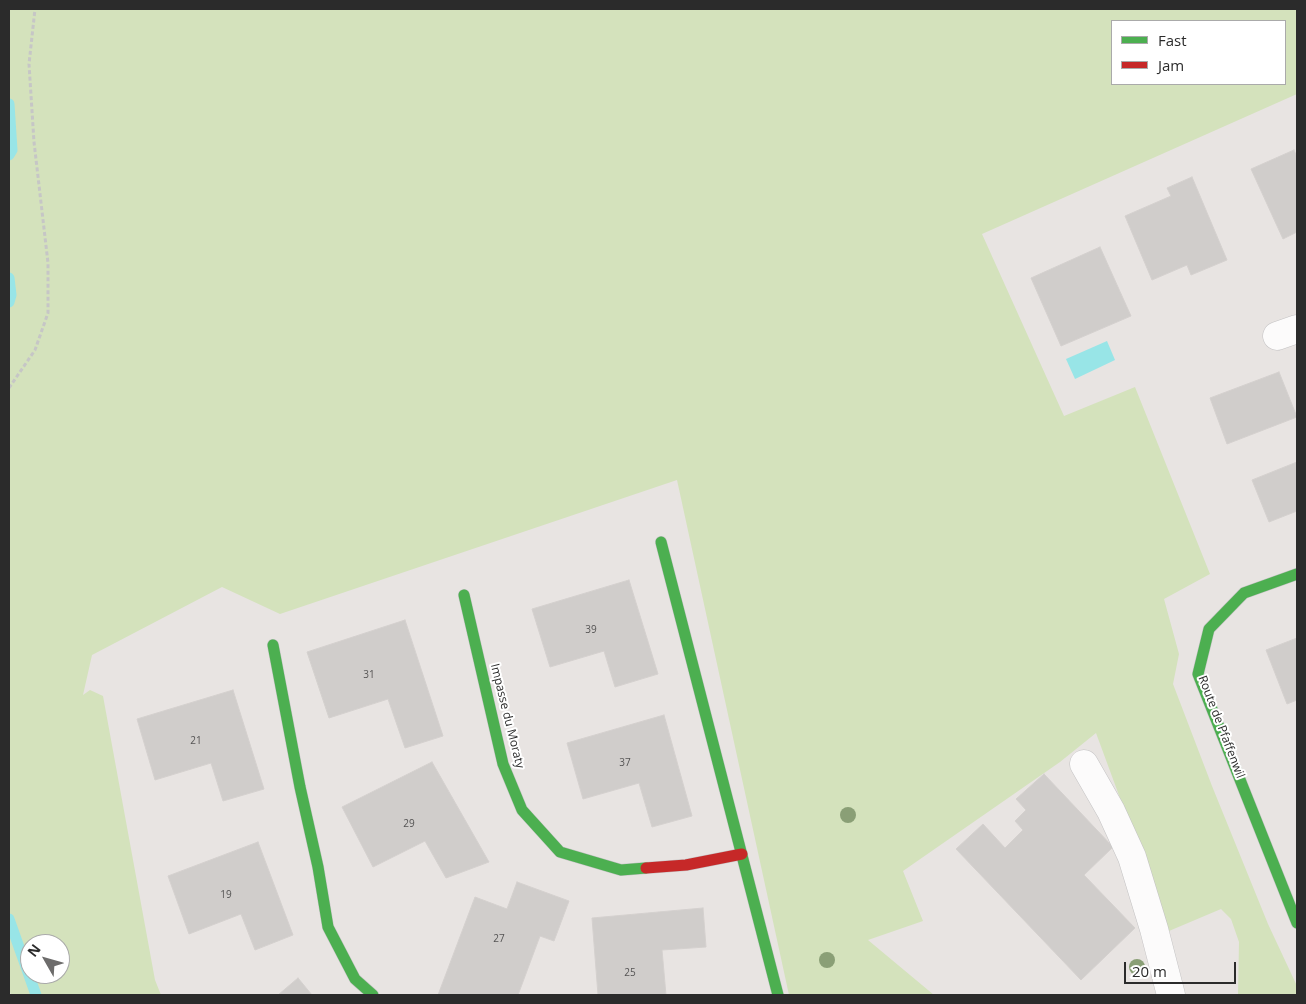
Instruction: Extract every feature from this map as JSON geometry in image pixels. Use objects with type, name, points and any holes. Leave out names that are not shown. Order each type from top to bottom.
[{"type":"street","points":[[660,542],[778,995]]},
{"type":"street","name":"Route de Pfaffenwil","points":[[1297,574],[1244,593],[1209,629],[1198,674],[1297,923]]},
{"type":"street","name":"Impasse du Moraty","points":[[464,595],[503,764],[522,810],[560,852],[621,870],[686,865],[742,854]]},
{"type":"street","points":[[273,645],[300,787],[318,867],[328,927],[355,979],[373,995]]},
{"type":"street","points":[[1084,764],[1111,811],[1132,857],[1154,929],[1171,995]]},
{"type":"path","points":[[9,388],[35,350],[48,313],[48,263],[34,142],[29,64],[35,9]]},
{"type":"green space","points":[[9,9],[1297,9],[1297,94],[982,234],[1064,416],[1135,387],[1210,574],[1164,599],[1179,654],[1173,684],[1268,924],[1297,986],[1297,995],[1238,995],[1239,942],[1231,919],[1221,909],[1169,931],[1096,733],[1060,762],[903,871],[923,921],[868,940],[934,995],[789,995],[677,480],[280,614],[222,587],[92,655],[83,695],[90,690],[103,696],[155,980],[161,995],[11,995],[9,989]]},
{"type":"water","points":[[1107,341],[1115,360],[1075,379],[1066,359]]},
{"type":"building","points":[[1294,150],[1297,157],[1297,232],[1283,239],[1251,169]]},
{"type":"building","points":[[1192,177],[1227,260],[1191,275],[1187,265],[1152,280],[1125,216],[1171,196],[1167,188]]},
{"type":"building","points":[[1100,247],[1131,316],[1061,346],[1031,278]]},
{"type":"building","points":[[1279,372],[1297,417],[1227,444],[1210,398]]},
{"type":"building","points":[[1297,462],[1297,511],[1269,522],[1252,480]]},
{"type":"building","points":[[629,580],[658,674],[615,687],[604,651],[550,667],[532,609]]},
{"type":"building","points":[[405,620],[443,736],[405,748],[388,699],[329,718],[307,652]]},
{"type":"building","points":[[1297,638],[1297,700],[1287,704],[1266,650]]},
{"type":"building","points":[[233,690],[264,789],[223,801],[211,763],[155,780],[137,719]]},
{"type":"building","points":[[664,715],[692,816],[652,827],[639,783],[583,799],[567,743]]},
{"type":"building","points":[[432,762],[489,862],[446,878],[425,841],[373,867],[342,807]]},
{"type":"building","points":[[1044,774],[1113,847],[1084,875],[1135,928],[1081,980],[956,849],[983,824],[1005,848],[1023,830],[1015,821],[1026,810],[1016,799]]},
{"type":"building","points":[[258,842],[293,935],[255,950],[241,914],[189,934],[168,876]]},
{"type":"building","points":[[517,882],[569,901],[554,941],[540,936],[518,995],[438,995],[475,897],[507,909]]},
{"type":"building","points":[[703,908],[706,947],[662,950],[666,995],[598,995],[592,918]]},
{"type":"building","points":[[298,978],[312,995],[278,995]]},
{"type":"waterway","points":[[9,104],[12,150],[9,155]]},
{"type":"waterway","points":[[9,278],[11,295],[9,302]]},
{"type":"waterway","points":[[9,919],[36,995]]},
{"type":"traffic: fast","points":[[661,542],[778,995]]},
{"type":"traffic: fast","points":[[1297,574],[1244,593],[1209,629],[1198,674],[1297,923]]},
{"type":"traffic: fast","points":[[464,595],[503,764],[522,810],[560,852],[621,870],[646,868]]},
{"type":"traffic: fast","points":[[273,645],[300,787],[318,867],[328,927],[355,979],[373,995]]},
{"type":"traffic: jam","points":[[646,868],[686,865],[742,854]]}]
